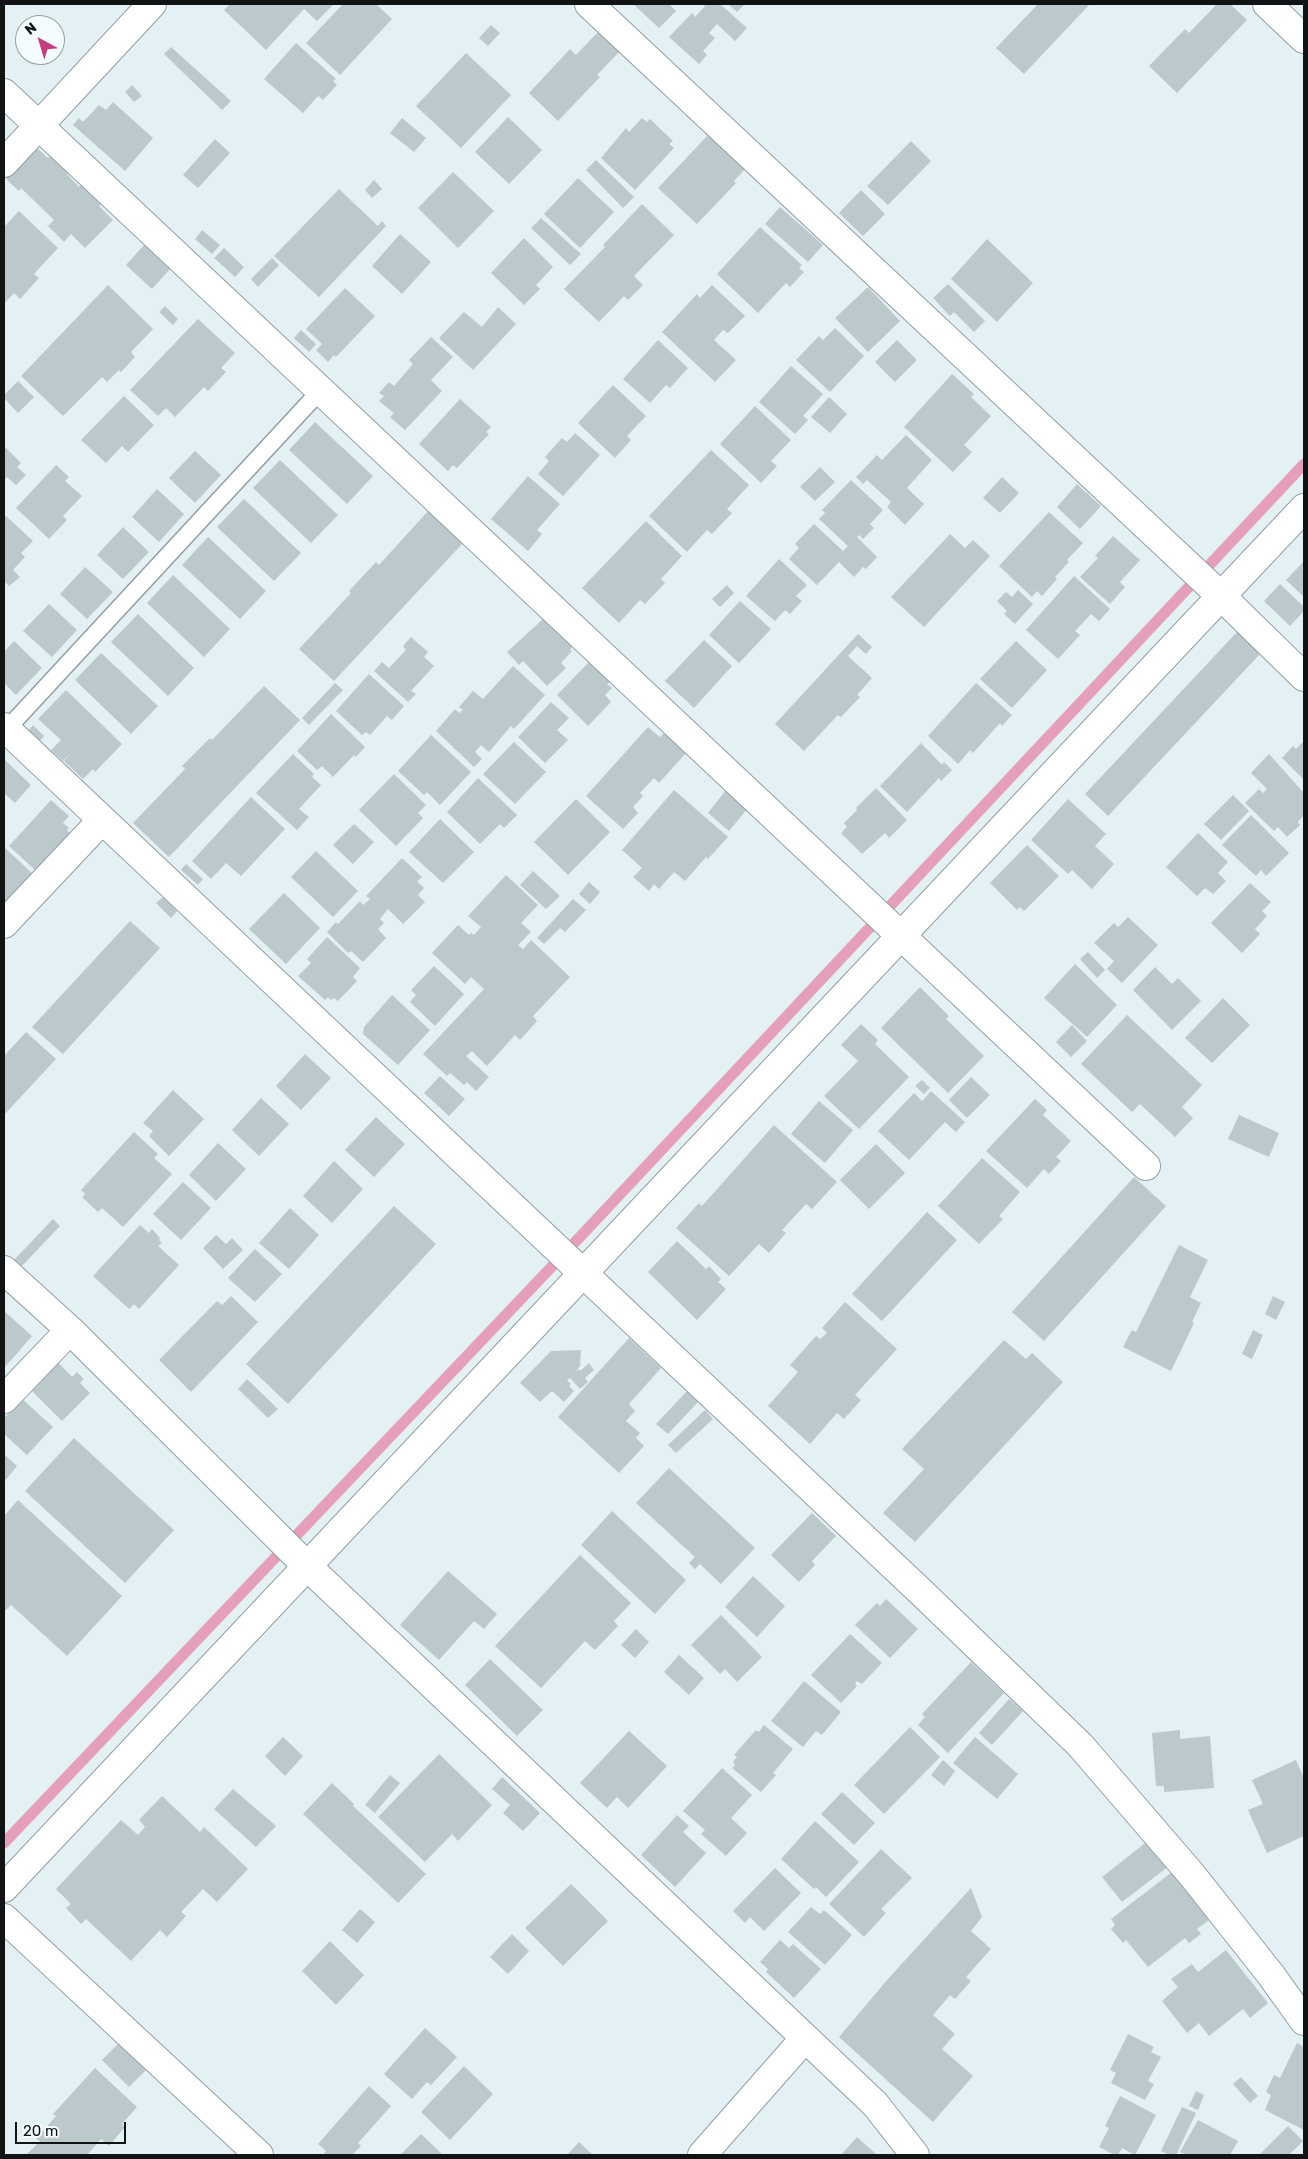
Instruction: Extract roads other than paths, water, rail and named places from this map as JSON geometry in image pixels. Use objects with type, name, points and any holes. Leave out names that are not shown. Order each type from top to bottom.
[{"type":"street","points":[[4,163],[152,4]]},
{"type":"street","points":[[589,4],[1206,581],[1304,677]]},
{"type":"street","points":[[1267,4],[1304,39]]},
{"type":"street","points":[[4,94],[1146,1166]]},
{"type":"street","points":[[4,1888],[294,1552],[570,1260],[902,936],[1206,581],[1304,508]]},
{"type":"street","points":[[5,728],[921,1592],[1080,1745],[1192,1875],[1271,1975],[1304,2021]]},
{"type":"street","points":[[4,924],[102,820]]},
{"type":"street","points":[[4,1270],[70,1330],[294,1552],[876,2104],[915,2155]]},
{"type":"street","points":[[4,1399],[70,1330]]},
{"type":"street","points":[[4,1918],[259,2155]]},
{"type":"street","points":[[702,2155],[805,2038]]},
{"type":"lane","points":[[5,728],[320,391]]},
{"type":"waterway","points":[[4,1843],[579,1238],[1304,464]]}]
